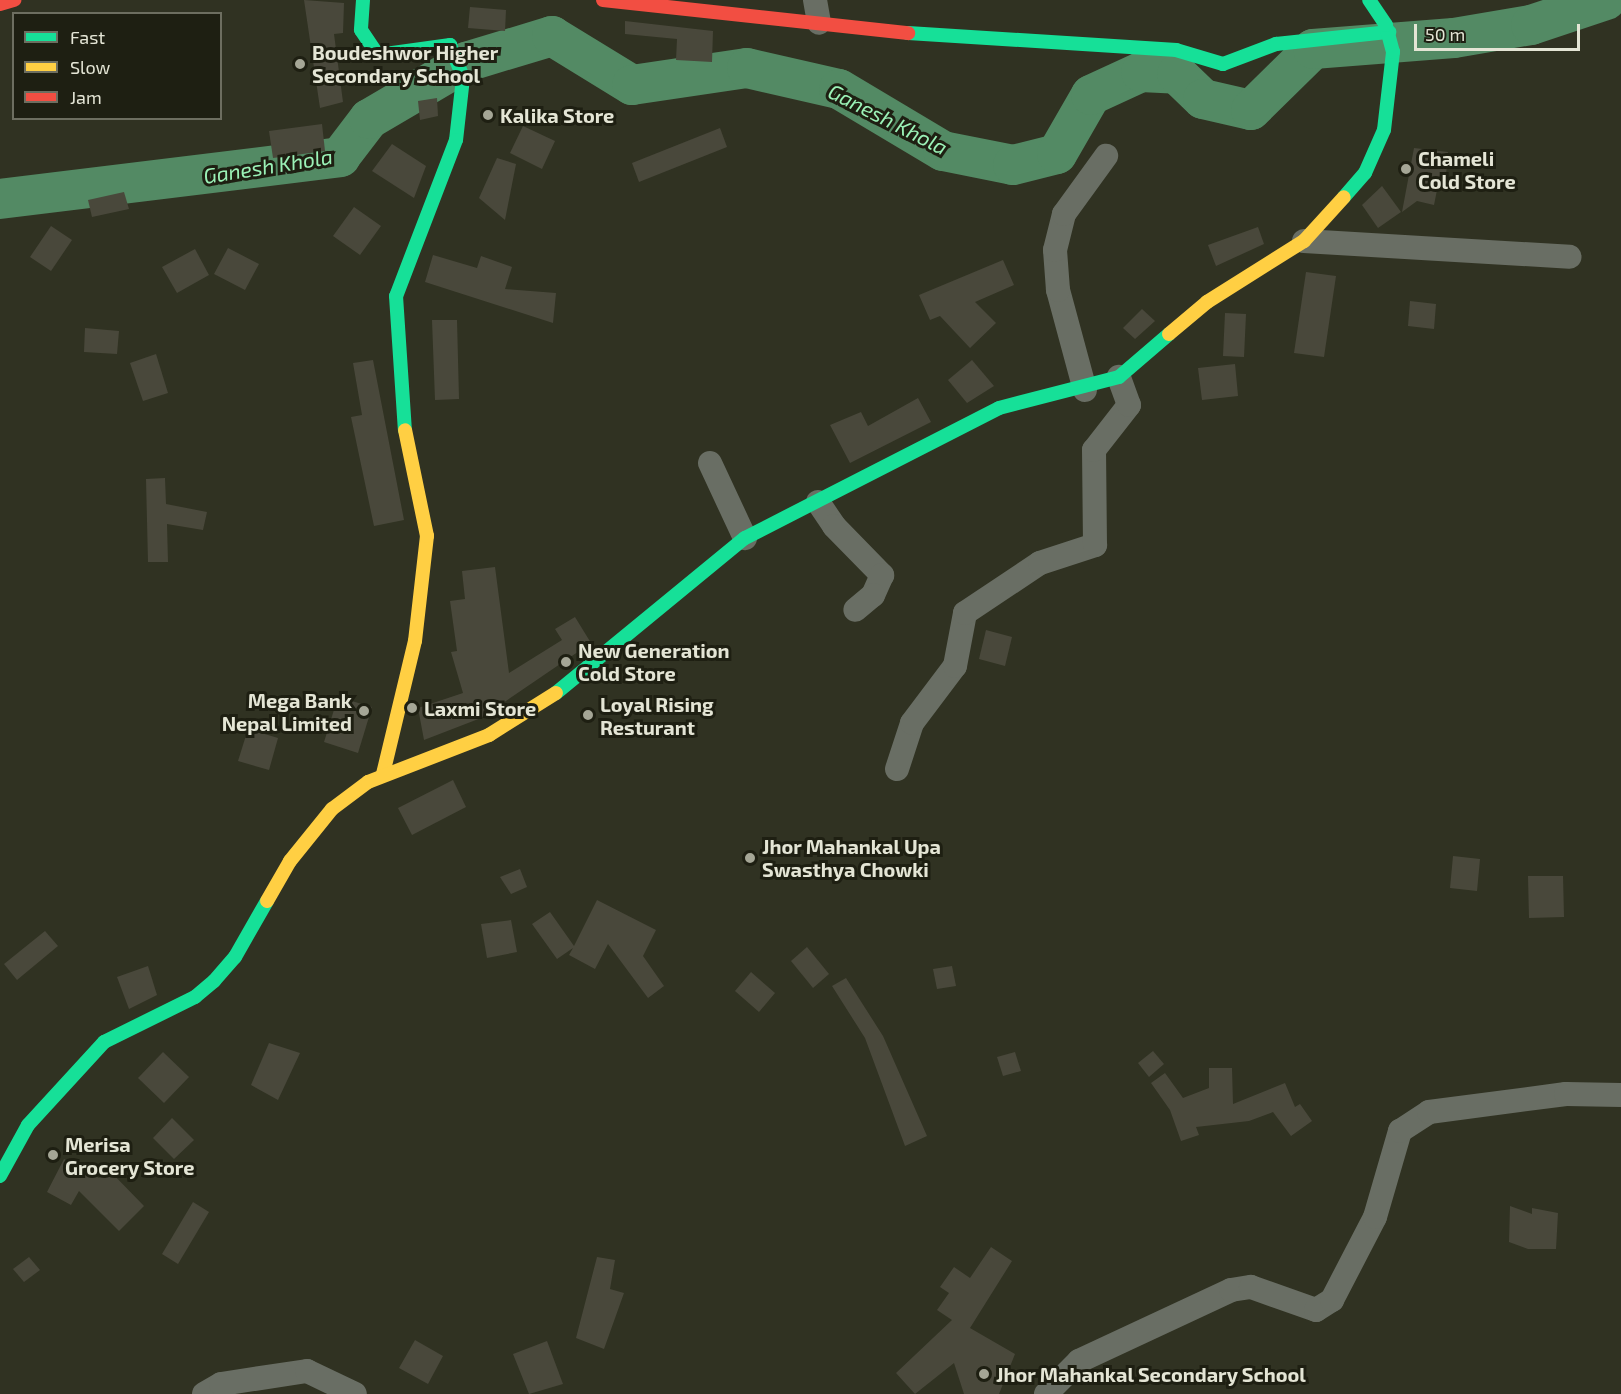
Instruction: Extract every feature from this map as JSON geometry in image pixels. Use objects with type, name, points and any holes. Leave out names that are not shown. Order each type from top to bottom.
[{"type":"street","points":[[0,4],[14,0]]},
{"type":"street","points":[[363,0],[361,30],[378,56],[450,45],[463,78],[456,140],[396,296],[399,400],[427,536],[415,641],[383,774]]},
{"type":"street","points":[[603,0],[817,11],[995,43],[1165,49],[1223,64],[1276,44],[1389,32]]},
{"type":"street","points":[[0,1176],[28,1125],[104,1042],[195,997],[214,981],[235,957],[290,861],[332,809],[383,774],[489,735],[547,700],[745,538],[999,408],[1085,390],[1119,377],[1207,302],[1304,241],[1365,173],[1378,147],[1391,103],[1393,52],[1389,32],[1369,0]]},
{"type":"street","points":[[1085,390],[1058,290],[1054,250],[1064,214],[1106,156]]},
{"type":"street","points":[[1304,241],[1570,257]]},
{"type":"street","points":[[897,769],[912,723],[955,666],[965,613],[1040,563],[1095,545],[1094,450],[1129,405],[1119,377]]},
{"type":"street","points":[[710,463],[745,538]]},
{"type":"street","points":[[818,501],[834,526],[882,574],[873,595],[855,610]]},
{"type":"street","points":[[1046,1394],[1078,1361],[1231,1290],[1251,1287],[1316,1310],[1332,1300],[1375,1217],[1400,1131],[1429,1112],[1566,1094],[1621,1095]]},
{"type":"street","points":[[204,1394],[221,1384],[307,1371],[355,1394]]},
{"type":"building","points":[[304,0],[344,3],[343,33],[334,34],[343,102],[320,108]]},
{"type":"building","points":[[470,7],[506,10],[505,31],[468,28]]},
{"type":"building","points":[[625,21],[713,31],[712,62],[676,60],[677,39],[625,34]]},
{"type":"building","points":[[437,98],[438,116],[420,120],[418,101]]},
{"type":"building","points":[[322,124],[325,151],[273,158],[269,131]]},
{"type":"building","points":[[523,126],[555,141],[542,169],[510,153]]},
{"type":"building","points":[[720,128],[727,147],[639,182],[632,163]]},
{"type":"building","points":[[392,144],[426,166],[414,198],[372,171]]},
{"type":"building","points":[[1414,148],[1448,152],[1446,175],[1440,175],[1434,205],[1417,201],[1402,212]]},
{"type":"building","points":[[497,158],[516,164],[505,220],[479,198]]},
{"type":"building","points":[[1382,186],[1401,212],[1378,228],[1362,205]]},
{"type":"building","points":[[124,192],[129,209],[92,217],[88,200]]},
{"type":"building","points":[[354,207],[381,226],[360,255],[333,236]]},
{"type":"building","points":[[51,226],[72,240],[51,271],[30,257]]},
{"type":"building","points":[[1258,227],[1264,244],[1216,266],[1208,245]]},
{"type":"building","points":[[228,248],[259,264],[245,290],[214,274]]},
{"type":"building","points":[[195,249],[209,275],[177,293],[162,267]]},
{"type":"building","points":[[433,255],[477,268],[481,256],[512,267],[505,289],[556,293],[553,323],[425,282]]},
{"type":"building","points":[[1003,260],[1014,285],[975,302],[996,323],[970,348],[940,316],[930,320],[919,295]]},
{"type":"building","points":[[1306,272],[1336,276],[1324,357],[1294,353]]},
{"type":"building","points":[[1410,301],[1436,304],[1434,329],[1408,326]]},
{"type":"building","points":[[1142,309],[1155,321],[1135,339],[1123,328]]},
{"type":"building","points":[[1225,313],[1246,314],[1244,357],[1223,356]]},
{"type":"building","points":[[432,320],[457,320],[459,399],[435,400]]},
{"type":"building","points":[[85,328],[119,331],[117,354],[84,352]]},
{"type":"building","points":[[156,354],[168,393],[143,401],[130,363]]},
{"type":"building","points":[[373,360],[404,520],[374,526],[351,417],[362,415],[353,363]]},
{"type":"building","points":[[972,360],[994,386],[967,403],[948,380]]},
{"type":"building","points":[[1235,364],[1238,396],[1202,400],[1198,368]]},
{"type":"building","points":[[918,398],[931,422],[850,463],[830,425],[861,412],[868,426]]},
{"type":"building","points":[[165,478],[166,504],[207,512],[203,530],[167,524],[168,562],[148,562],[146,479]]},
{"type":"building","points":[[495,567],[509,673],[562,640],[555,629],[575,617],[591,643],[481,718],[424,740],[418,708],[463,693],[451,652],[457,651],[450,601],[465,599],[462,571]]},
{"type":"building","points":[[986,630],[1012,637],[1005,666],[979,659]]},
{"type":"building","points":[[338,697],[372,707],[358,753],[324,742]]},
{"type":"building","points":[[248,729],[278,738],[269,770],[238,761]]},
{"type":"building","points":[[453,780],[466,807],[412,835],[398,808]]},
{"type":"building","points":[[1453,856],[1480,859],[1477,891],[1450,888]]},
{"type":"building","points":[[520,869],[527,887],[511,894],[500,877]]},
{"type":"building","points":[[1528,876],[1563,876],[1564,917],[1529,918]]},
{"type":"building","points":[[597,900],[656,930],[643,956],[664,986],[648,998],[608,944],[595,969],[569,955],[573,948],[557,959],[532,924],[550,912],[574,946]]},
{"type":"building","points":[[511,920],[517,952],[487,958],[481,924]]},
{"type":"building","points":[[45,931],[58,946],[17,980],[4,964]]},
{"type":"building","points":[[807,947],[829,974],[813,988],[791,961]]},
{"type":"building","points":[[148,966],[157,995],[129,1009],[117,977]]},
{"type":"building","points":[[952,966],[956,986],[937,989],[933,969]]},
{"type":"building","points":[[751,972],[775,993],[759,1012],[735,991]]},
{"type":"building","points":[[846,978],[883,1036],[927,1136],[905,1146],[865,1038],[832,986]]},
{"type":"building","points":[[269,1043],[300,1053],[278,1100],[251,1085]]},
{"type":"building","points":[[1153,1051],[1164,1064],[1149,1077],[1138,1063]]},
{"type":"building","points":[[163,1052],[189,1077],[164,1103],[138,1078]]},
{"type":"building","points":[[1015,1052],[1021,1071],[1003,1076],[997,1057]]},
{"type":"building","points":[[1209,1068],[1232,1068],[1233,1104],[1285,1083],[1295,1107],[1300,1104],[1312,1121],[1291,1136],[1273,1112],[1249,1121],[1196,1127],[1199,1135],[1181,1141],[1170,1110],[1151,1083],[1165,1073],[1183,1098],[1209,1088]]},
{"type":"building","points":[[172,1118],[194,1140],[174,1159],[153,1138]]},
{"type":"building","points":[[64,1159],[99,1178],[108,1169],[144,1206],[119,1231],[79,1191],[71,1205],[47,1192]]},
{"type":"building","points":[[193,1202],[209,1212],[178,1264],[162,1254]]},
{"type":"building","points":[[1510,1206],[1532,1214],[1532,1208],[1558,1213],[1556,1249],[1528,1249],[1509,1242]]},
{"type":"building","points":[[991,1247],[1012,1261],[970,1328],[1015,1354],[999,1394],[964,1394],[954,1363],[915,1394],[896,1373],[952,1320],[937,1310],[949,1293],[940,1287],[954,1267],[970,1278]]},
{"type":"building","points":[[29,1257],[40,1270],[24,1282],[13,1269]]},
{"type":"building","points":[[597,1257],[615,1260],[610,1289],[624,1293],[604,1349],[576,1338]]},
{"type":"building","points":[[415,1340],[443,1356],[428,1384],[399,1368]]},
{"type":"building","points":[[547,1341],[563,1384],[529,1394],[513,1354]]},
{"type":"waterway","name":"Ganesh Khola","points":[[0,199],[340,157],[369,119],[466,62],[552,36],[632,85],[747,68],[839,89],[943,151],[1013,165],[1057,154],[1091,95],[1141,72],[1177,74],[1203,99],[1251,110],[1313,49],[1454,38],[1531,25],[1606,0]]},
{"type":"traffic: fast","points":[[363,0],[361,30],[378,55],[450,45],[463,78],[456,140],[396,296],[405,430]]},
{"type":"traffic: fast","points":[[1344,197],[1365,173],[1384,130],[1393,52],[1386,25],[1369,0]]},
{"type":"traffic: fast","points":[[908,33],[1176,50],[1223,64],[1276,44],[1389,32]]},
{"type":"traffic: fast","points":[[556,693],[745,538],[999,408],[1119,377],[1169,334]]},
{"type":"traffic: fast","points":[[0,1176],[28,1125],[104,1042],[195,997],[214,981],[235,957],[267,901]]},
{"type":"traffic: slow","points":[[1169,334],[1207,302],[1304,241],[1344,197]]},
{"type":"traffic: slow","points":[[383,774],[415,641],[427,536],[405,430]]},
{"type":"traffic: slow","points":[[267,901],[290,861],[332,809],[368,782],[489,735],[556,693]]},
{"type":"traffic: jam","points":[[0,4],[14,0]]},
{"type":"traffic: jam","points":[[603,0],[908,33]]},
{"type":"place","name":"Boudeshwor Higher Secondary School","points":[[300,64]]},
{"type":"place","name":"Kalika Store","points":[[488,115]]},
{"type":"place","name":"Chameli Cold Store","points":[[1406,169]]},
{"type":"place","name":"New Generation Cold Store","points":[[566,662]]},
{"type":"place","name":"Laxmi Store","points":[[412,708]]},
{"type":"place","name":"Mega Bank Nepal Limited","points":[[364,711]]},
{"type":"place","name":"Loyal Rising Resturant","points":[[588,715]]},
{"type":"place","name":"Jhor Mahankal Upa Swasthya Chowki","points":[[750,858]]},
{"type":"place","name":"Merisa Grocery Store","points":[[53,1155]]},
{"type":"place","name":"Jhor Mahankal Secondary School","points":[[984,1374]]}]
